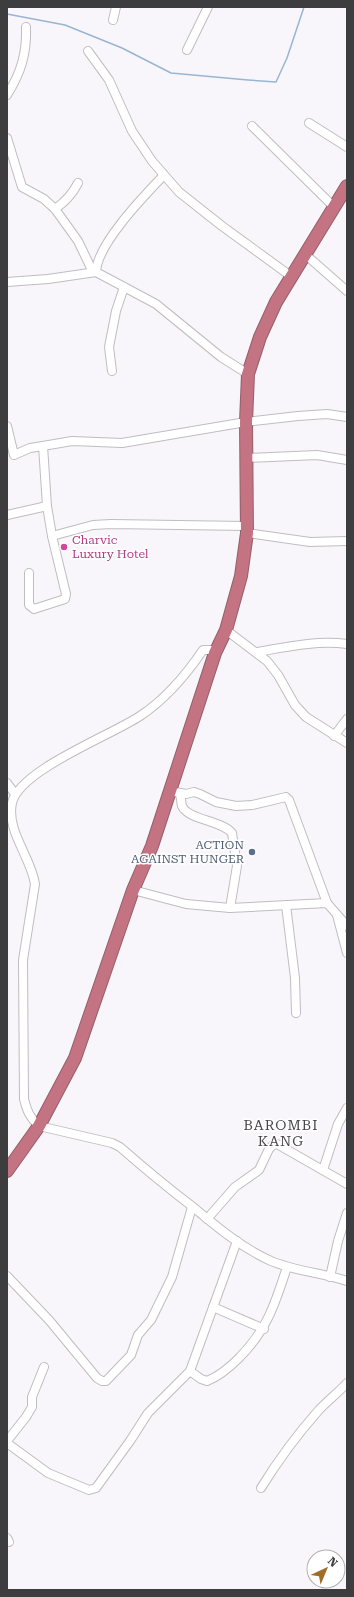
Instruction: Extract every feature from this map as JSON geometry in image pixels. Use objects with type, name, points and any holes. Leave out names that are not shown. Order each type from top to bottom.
[{"type":"highway","points":[[7,1171],[39,1126],[75,1058],[133,890],[175,792],[215,653],[226,630],[241,576],[246,529],[246,422],[248,374],[260,337],[276,302],[346,188]]},
{"type":"street","points":[[113,20],[116,7]]},
{"type":"street","points":[[186,50],[208,7]]},
{"type":"street","points":[[7,95],[22,65],[26,40],[26,27]]},
{"type":"street","points":[[88,51],[109,80],[132,131],[152,161],[179,192],[222,226],[292,277]]},
{"type":"street","points":[[309,123],[347,146]]},
{"type":"street","points":[[252,126],[334,207]]},
{"type":"street","points":[[7,138],[22,187],[44,199],[55,209],[78,241],[91,268],[156,304],[222,357],[248,374]]},
{"type":"street","points":[[96,272],[96,267],[100,256],[117,229],[136,204],[164,174]]},
{"type":"street","points":[[55,209],[65,202],[73,193],[78,183]]},
{"type":"street","points":[[306,255],[347,291]]},
{"type":"street","points":[[7,282],[48,279],[96,272]]},
{"type":"street","points":[[112,371],[109,347],[116,311],[124,287]]},
{"type":"street","points":[[7,426],[10,456],[30,448],[72,441],[122,443],[246,422],[327,414],[347,417]]},
{"type":"street","points":[[29,573],[29,605],[31,607],[34,609],[65,599],[66,594],[52,536],[47,506],[43,446]]},
{"type":"street","points":[[246,458],[317,455],[347,460]]},
{"type":"street","points":[[7,514],[47,506]]},
{"type":"street","points":[[52,536],[93,525],[111,524],[246,529],[310,542],[347,541]]},
{"type":"street","points":[[226,630],[267,661],[278,675],[295,705],[306,717],[347,743]]},
{"type":"street","points":[[257,652],[305,644],[347,644]]},
{"type":"street","points":[[215,653],[211,650],[203,650],[174,688],[151,708],[140,716],[62,757],[22,785],[15,794],[12,803],[11,818],[33,874],[35,884],[23,960],[24,1100],[26,1111],[32,1120],[39,1126],[112,1143],[208,1220],[237,1241],[270,1260],[287,1267],[347,1281]]},
{"type":"street","points":[[334,736],[347,719]]},
{"type":"street","points":[[8,786],[15,794]]},
{"type":"street","points":[[175,792],[200,794],[216,802],[236,806],[252,805],[286,797],[291,806],[327,903],[347,926]]},
{"type":"street","points":[[175,792],[182,806],[187,812],[225,827],[232,833],[237,866],[230,908]]},
{"type":"street","points":[[133,890],[186,904],[230,908],[327,903]]},
{"type":"street","points":[[286,905],[295,978],[296,1013]]},
{"type":"street","points":[[336,914],[347,953]]},
{"type":"street","points":[[323,1170],[338,1124],[347,1108]]},
{"type":"street","points":[[208,1220],[235,1187],[259,1170],[269,1149],[273,1145],[277,1144],[347,1184]]},
{"type":"street","points":[[7,1276],[49,1320],[97,1378],[102,1381],[106,1381],[131,1356],[138,1335],[151,1320],[172,1277],[192,1206]]},
{"type":"street","points":[[330,1277],[338,1241],[347,1213]]},
{"type":"street","points":[[44,1367],[32,1397],[32,1407],[7,1442],[48,1473],[75,1485],[93,1490],[126,1447],[148,1413],[190,1371],[237,1241]]},
{"type":"street","points":[[190,1371],[201,1379],[207,1381],[214,1378],[230,1366],[250,1347],[264,1329],[275,1305],[287,1267]]},
{"type":"street","points":[[213,1307],[264,1329]]},
{"type":"street","points":[[261,1488],[281,1456],[296,1436],[347,1382]]},
{"type":"waterway","points":[[7,14],[65,25],[122,48],[171,73],[276,82],[287,58],[304,7]]},
{"type":"place","name":"Charvic Luxury Hotel","points":[[64,547]]},
{"type":"place","name":"ACTION AGAINST HUNGER","points":[[252,852]]},
{"type":"district","name":"BAROMBI KANG","points":[[281,1134]]}]
